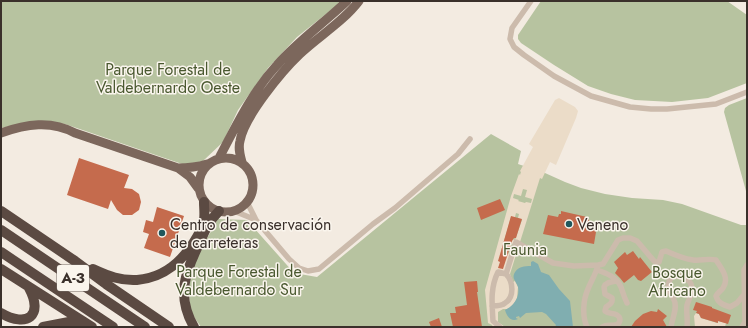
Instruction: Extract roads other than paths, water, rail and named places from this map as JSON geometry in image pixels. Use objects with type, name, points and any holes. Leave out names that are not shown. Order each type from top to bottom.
[{"type":"highway","points":[[75,261],[109,277],[124,280],[137,280],[163,273],[176,264],[193,244],[204,222],[204,202]]},
{"type":"highway","points":[[1,211],[169,327]]},
{"type":"highway","points":[[194,327],[185,306],[185,279],[188,267],[210,221],[219,211]]},
{"type":"highway","name":"A-3","points":[[1,230],[145,327]]},
{"type":"highway","name":"A-3","points":[[1,252],[113,327]]},
{"type":"highway","points":[[1,269],[89,325]]},
{"type":"highway","points":[[1,313],[8,319],[19,324],[25,324],[30,321],[34,316],[35,306],[33,295],[29,288]]},
{"type":"highway","points":[[1,319],[11,327]]},
{"type":"highway","points":[[43,327],[69,322],[89,325]]},
{"type":"main road","points":[[219,158],[257,91],[276,66],[295,46],[347,1]]},
{"type":"main road","points":[[242,162],[239,148],[242,134],[250,116],[264,96],[282,73],[300,54],[342,19],[359,1]]},
{"type":"main road","points":[[1,134],[12,129],[46,124],[61,127],[178,168],[190,177],[198,188],[204,202],[213,209],[219,211],[234,211],[242,207],[247,202],[252,192],[253,181],[249,170],[242,162],[231,158],[219,158],[207,164],[178,168]]},
{"type":"main road","points":[[1,139],[38,129],[54,129],[75,132]]},
{"type":"main road","points":[[198,188],[200,175],[207,164]]},
{"type":"street","points":[[531,1],[512,28],[510,38],[514,47],[554,76],[591,96],[630,107],[672,109],[716,104],[747,92]]},
{"type":"street","points":[[247,202],[256,220],[289,259],[299,268],[308,271],[319,269],[373,224],[395,208],[458,154],[470,139]]},
{"type":"street","points":[[234,211],[256,220]]},
{"type":"street","points":[[587,327],[585,323],[584,307],[588,290],[598,268],[603,264],[618,240],[623,238],[630,238],[637,241],[656,262],[659,262],[662,252],[666,251],[694,260],[716,260],[722,268],[726,281],[723,288],[716,296],[717,300],[723,305],[730,307],[737,303],[746,292]]},
{"type":"street","points":[[506,274],[516,242],[553,263],[598,268],[617,281],[621,286],[627,303]]},
{"type":"street","points":[[742,327],[746,322],[744,270],[747,265]]},
{"type":"street","points":[[492,306],[505,304],[510,298],[512,290],[506,274],[498,272],[492,289],[492,306],[493,321],[500,327]]},
{"type":"street","points":[[672,327],[676,307],[674,298],[668,288],[668,283],[675,276],[682,276],[686,278],[692,288],[692,293],[687,306],[687,327]]},
{"type":"street","points":[[602,327],[606,324],[615,325],[620,321],[618,315],[609,314],[605,311],[606,307],[611,303],[612,298],[606,294],[604,287],[605,284],[617,281]]},
{"type":"water","points":[[533,261],[538,264],[541,272],[549,275],[570,301],[573,327],[555,327],[556,325],[546,314],[542,312],[526,313],[520,318],[519,316],[516,317],[518,319],[516,320],[511,319],[507,315],[505,310],[514,304],[518,294],[518,287],[514,279],[514,273],[520,268],[531,266],[531,262]]},
{"type":"place","name":"Veneno","points":[[569,224]]},
{"type":"place","name":"Centro de conservación de carreteras","points":[[162,233]]},
{"type":"park label","name":"Parque Forestal de Valdebernardo Oeste","points":[[168,78]]},
{"type":"park label","name":"Faunia","points":[[525,249]]},
{"type":"park label","name":"Parque Forestal de Valdebernardo Sur","points":[[239,280]]},
{"type":"park label","name":"Bosque Africano","points":[[677,281]]}]
